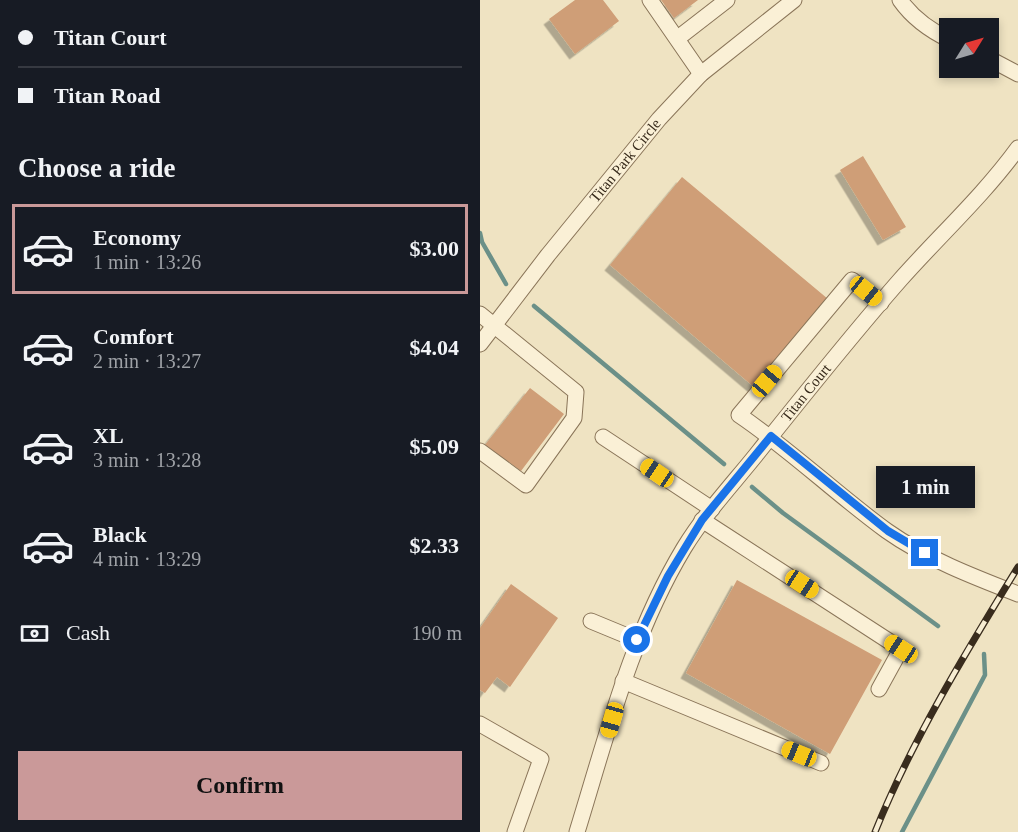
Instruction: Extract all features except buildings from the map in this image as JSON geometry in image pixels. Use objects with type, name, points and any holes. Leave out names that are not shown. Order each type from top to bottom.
[{"type":"street","points":[[650,0],[701,74]]},
{"type":"street","points":[[678,38],[727,0]]},
{"type":"street","name":"Titan Park Circle","points":[[480,344],[637,146],[701,74],[794,0]]},
{"type":"street","points":[[900,0],[907,9],[939,34]]},
{"type":"street","points":[[999,64],[1018,74]]},
{"type":"street","name":"Titan Court","points":[[577,832],[637,640],[668,576],[707,515],[881,303],[954,220],[994,181],[1018,148]]},
{"type":"street","points":[[881,303],[852,280],[739,415],[771,436],[888,531],[938,559],[1018,594]]},
{"type":"street","points":[[480,314],[576,392],[574,418],[526,485],[480,451]]},
{"type":"street","points":[[603,437],[707,515],[901,649],[879,689]]},
{"type":"street","points":[[591,621],[637,640]]},
{"type":"street","points":[[623,681],[821,763]]},
{"type":"street","points":[[480,723],[541,759],[515,832]]},
{"type":"waterway","points":[[480,233],[482,242],[506,284]]},
{"type":"waterway","points":[[534,306],[724,464]]},
{"type":"waterway","points":[[752,487],[783,513],[938,626]]},
{"type":"waterway","points":[[902,832],[985,675],[984,654]]},
{"type":"railway","points":[[875,832],[923,730],[1018,567]]},
{"type":"route","points":[[637,640],[668,576],[702,520],[771,436],[838,494],[888,531],[925,553]]}]
